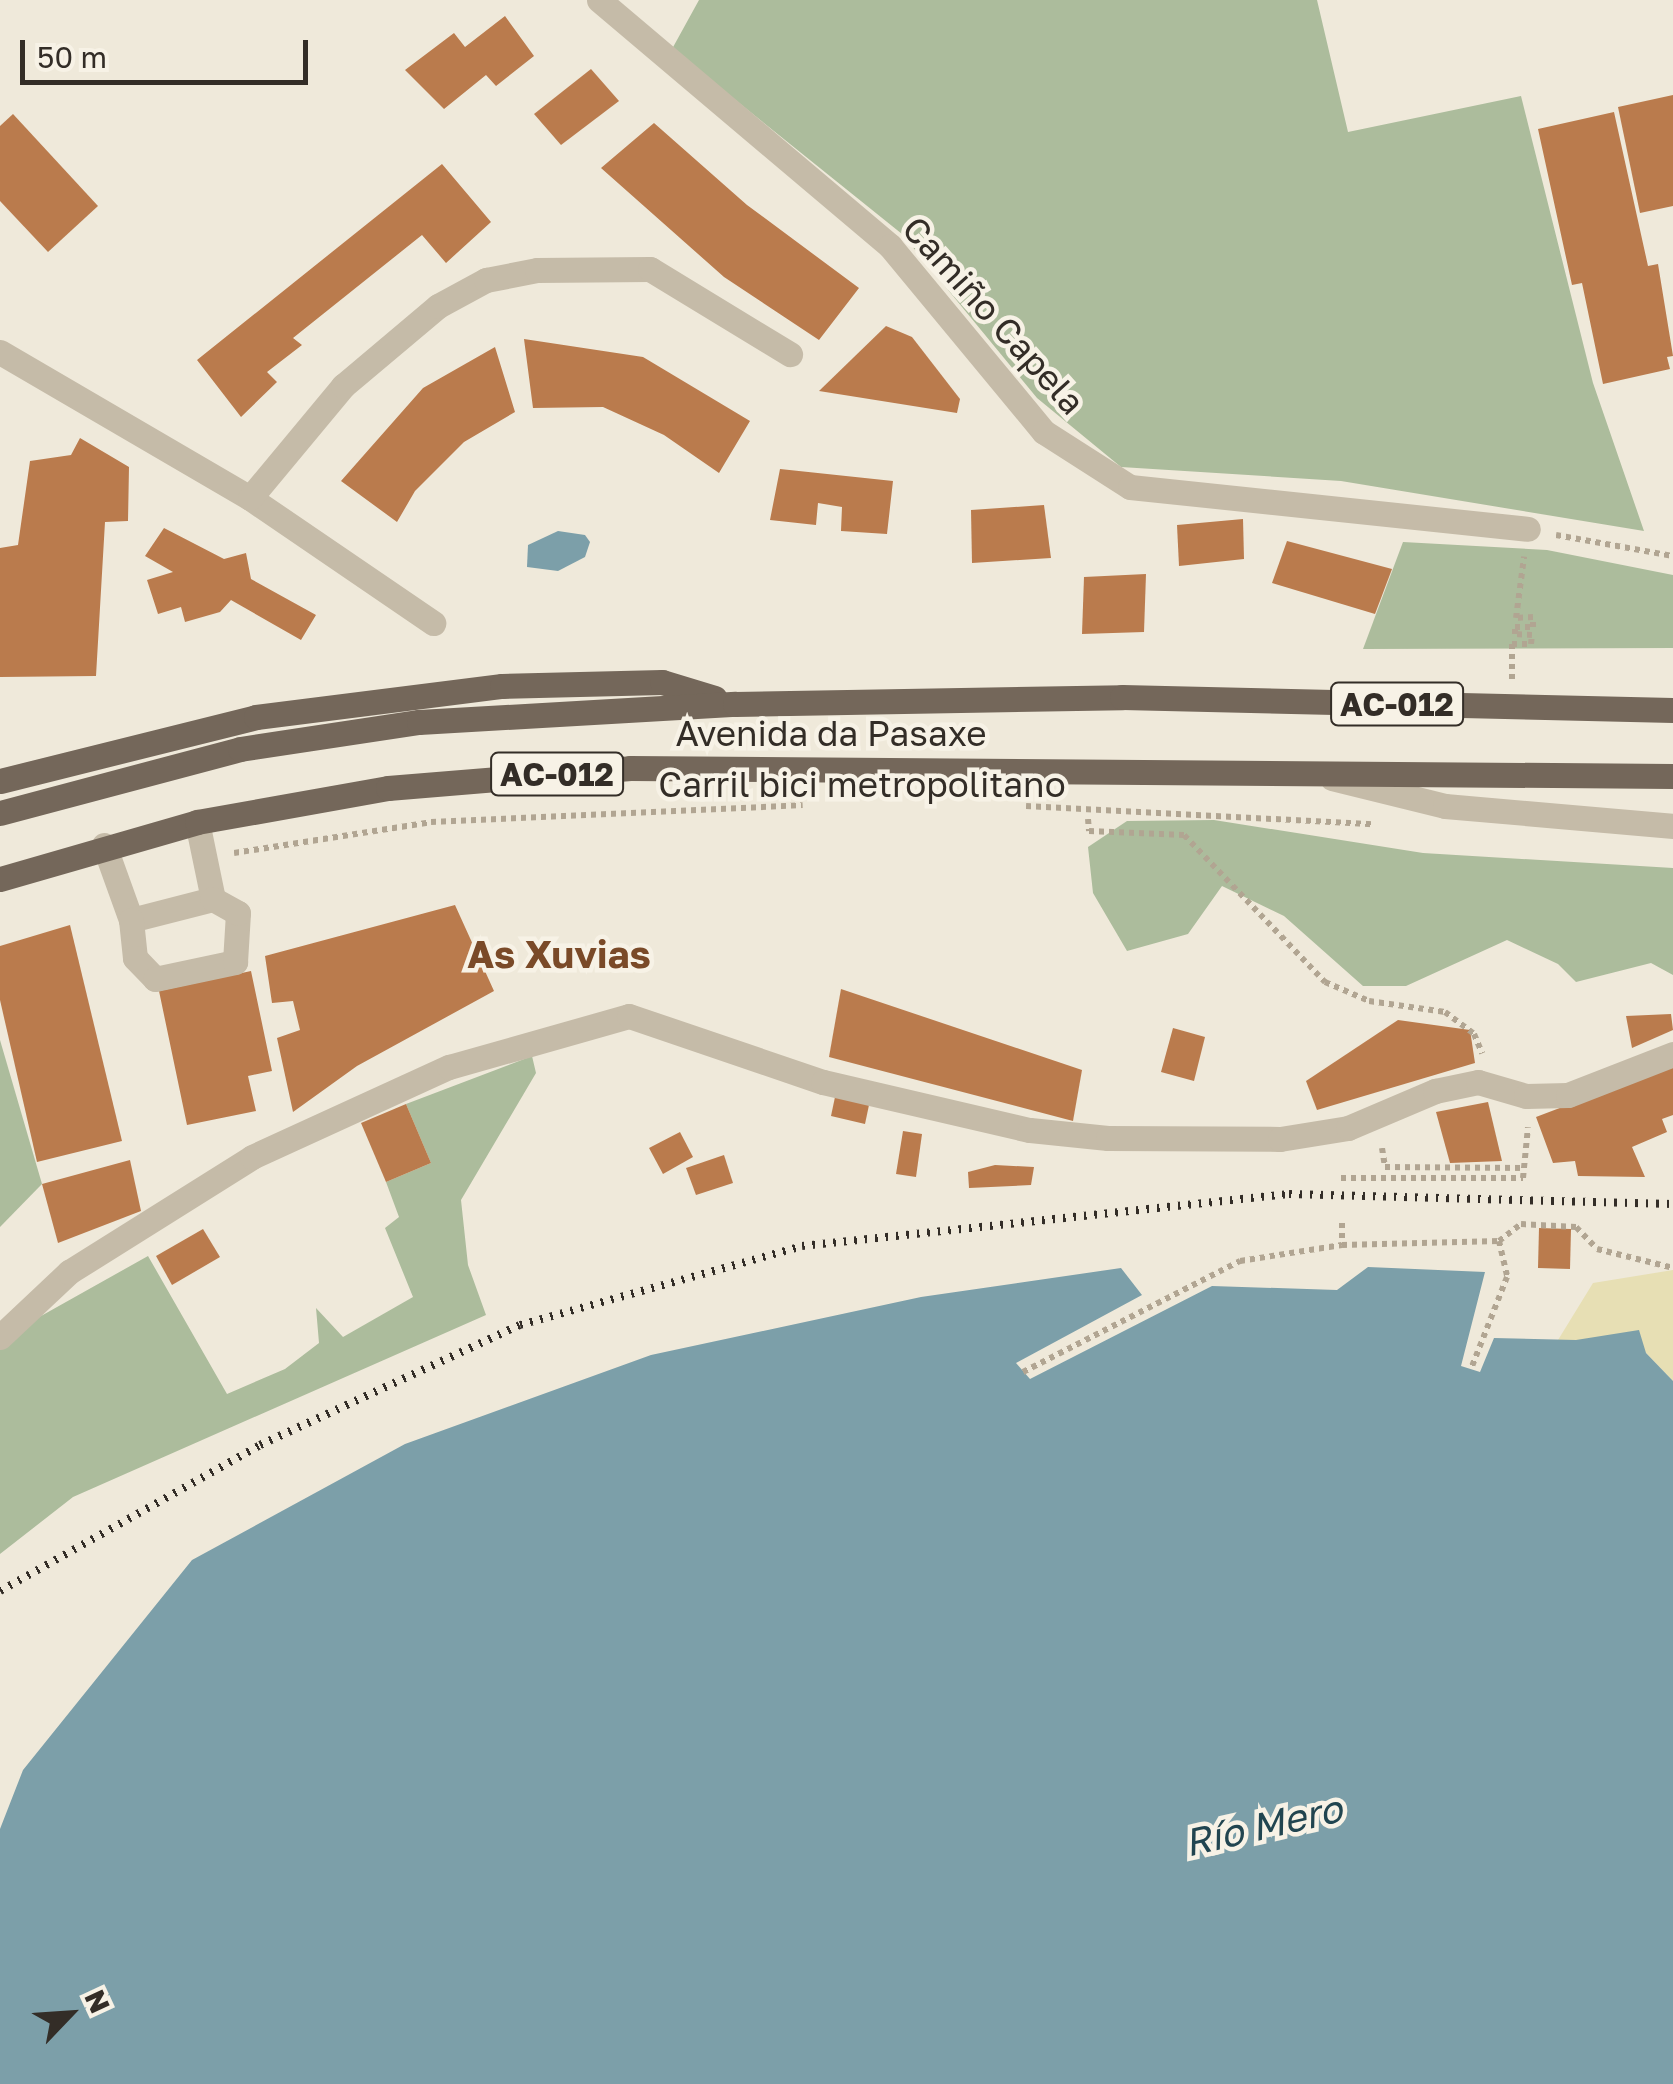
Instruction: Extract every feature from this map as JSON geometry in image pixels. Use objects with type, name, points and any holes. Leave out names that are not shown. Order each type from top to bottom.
[{"type":"main road","points":[[0,781],[256,717],[502,686],[662,682],[735,704]]},
{"type":"main road","name":"Avenida da Pasaxe","points":[[0,813],[240,748],[383,727],[735,704],[1122,697],[1673,710]]},
{"type":"main road","name":"Avenida da Pasaxe","points":[[0,879],[104,845],[198,822],[388,788],[630,768],[1673,776]]},
{"type":"street","name":"Camiño Capela","points":[[598,0],[890,246],[1044,432],[1130,487],[1528,529]]},
{"type":"street","points":[[250,498],[343,386],[438,306],[486,280],[538,270],[650,269],[790,354]]},
{"type":"street","points":[[0,352],[250,498],[433,623]]},
{"type":"street","points":[[1308,772],[1444,806],[1673,826]]},
{"type":"street","points":[[198,822],[213,899]]},
{"type":"street","points":[[104,845],[131,920],[135,958],[155,979],[235,962],[238,913],[213,899],[131,920]]},
{"type":"street","points":[[0,1336],[69,1272],[252,1156],[449,1067],[630,1016],[823,1082],[1065,1136],[1280,1139],[1380,1118],[1435,1091],[1478,1082],[1526,1096],[1568,1095],[1673,1054]]},
{"type":"path","points":[[1512,644],[1531,644],[1532,635],[1514,634],[1515,627],[1533,626],[1533,617],[1516,618],[1528,529],[1673,556]]},
{"type":"path","name":"Carril bici metropolitano","points":[[204,858],[431,822],[820,804]]},
{"type":"path","name":"Carril bici metropolitano","points":[[1010,806],[1383,824]]},
{"type":"path","points":[[1088,820],[1089,832],[1184,836],[1325,982],[1369,1001],[1445,1012],[1474,1034],[1489,1071]]},
{"type":"path","points":[[1341,1178],[1522,1178],[1526,1096]]},
{"type":"path","points":[[1380,1118],[1385,1168],[1524,1168]]},
{"type":"path","points":[[1342,1223],[1342,1245]]},
{"type":"path","points":[[1023,1372],[1240,1261],[1342,1245],[1499,1241],[1521,1224],[1576,1227],[1597,1250],[1673,1268]]},
{"type":"path","points":[[1470,1370],[1507,1277],[1499,1241]]},
{"type":"green space","points":[[699,0],[1317,0],[1348,132],[1521,96],[1593,383],[1644,531],[1341,481],[1121,467],[1037,398],[902,234],[672,49]]},
{"type":"green space","points":[[1403,542],[1547,550],[1673,575],[1673,648],[1363,649]]},
{"type":"green space","points":[[1214,820],[1423,853],[1673,868],[1673,975],[1651,963],[1576,982],[1558,964],[1507,940],[1406,986],[1363,986],[1284,916],[1222,886],[1188,934],[1127,951],[1093,893],[1088,847],[1127,821]]},
{"type":"green space","points":[[0,1040],[42,1184],[0,1227]]},
{"type":"green space","points":[[532,1056],[536,1073],[461,1200],[468,1265],[486,1315],[73,1497],[0,1554],[0,1339],[148,1256],[227,1394],[285,1369],[319,1343],[316,1308],[343,1337],[413,1297],[385,1228],[399,1217],[386,1182],[431,1163],[406,1104]]},
{"type":"sand","points":[[1673,1270],[1673,1381],[1646,1353],[1558,1340],[1593,1283]]},
{"type":"water","points":[[558,531],[585,535],[590,542],[585,557],[558,571],[527,567],[528,545]]},
{"type":"water","name":"Río Mero","points":[[1368,1267],[1485,1272],[1461,1366],[1480,1372],[1494,1338],[1576,1340],[1639,1330],[1646,1353],[1673,1381],[1673,2084],[0,2084],[0,1829],[23,1770],[192,1560],[405,1444],[651,1355],[921,1297],[1121,1268],[1142,1295],[1016,1363],[1030,1379],[1212,1286],[1337,1290]]},
{"type":"building","points":[[505,16],[534,56],[496,86],[486,75],[444,109],[405,70],[454,33],[465,47]]},
{"type":"building","points":[[591,69],[619,101],[561,145],[534,114]]},
{"type":"building","points":[[1673,95],[1673,206],[1640,213],[1618,107]]},
{"type":"building","points":[[1614,112],[1648,266],[1658,264],[1673,356],[1667,357],[1670,369],[1603,384],[1582,283],[1572,285],[1538,129]]},
{"type":"building","points":[[13,114],[98,206],[48,252],[0,201],[0,126]]},
{"type":"building","points":[[654,123],[747,205],[859,288],[819,340],[724,277],[601,168]]},
{"type":"building","points":[[442,164],[491,222],[446,263],[422,235],[293,338],[302,345],[267,372],[277,382],[241,417],[197,360]]},
{"type":"building","points":[[886,326],[912,337],[960,399],[957,413],[819,391]]},
{"type":"building","points":[[524,339],[643,357],[750,421],[719,473],[664,435],[603,407],[533,408]]},
{"type":"building","points":[[495,347],[515,412],[464,442],[415,491],[397,522],[341,481],[423,388]]},
{"type":"building","points":[[80,438],[129,467],[128,521],[105,522],[96,676],[0,677],[0,548],[18,545],[30,461],[71,455]]},
{"type":"building","points":[[780,469],[893,481],[887,534],[841,531],[842,507],[818,503],[816,525],[770,520]]},
{"type":"building","points":[[1044,505],[1051,558],[972,563],[971,510]]},
{"type":"building","points":[[1243,519],[1244,559],[1179,566],[1177,525]]},
{"type":"building","points":[[164,528],[224,559],[246,553],[251,579],[316,615],[301,640],[231,600],[220,612],[185,622],[181,607],[158,614],[147,580],[173,572],[145,556]]},
{"type":"building","points":[[1287,541],[1392,569],[1375,614],[1272,583]]},
{"type":"building","points":[[1146,574],[1144,632],[1082,634],[1084,577]]},
{"type":"building","points":[[455,905],[494,991],[357,1066],[293,1112],[277,1038],[300,1030],[293,1001],[272,1003],[265,956]]},
{"type":"building","points":[[70,925],[122,1141],[37,1162],[0,1000],[0,946]]},
{"type":"building","points":[[251,971],[272,1071],[248,1076],[256,1111],[187,1125],[159,991]]},
{"type":"building","points":[[841,989],[1082,1070],[1073,1121],[829,1057]]},
{"type":"building","points":[[1671,1014],[1673,1030],[1632,1048],[1626,1016]]},
{"type":"building","points":[[1398,1020],[1470,1030],[1475,1063],[1317,1110],[1306,1081]]},
{"type":"building","points":[[1173,1028],[1205,1037],[1194,1081],[1161,1072]]},
{"type":"building","points":[[1673,1065],[1673,1115],[1662,1119],[1667,1132],[1632,1147],[1645,1177],[1578,1176],[1575,1161],[1553,1163],[1536,1117]]},
{"type":"building","points":[[835,1097],[869,1105],[865,1124],[831,1116]]},
{"type":"building","points":[[1488,1102],[1502,1161],[1450,1163],[1436,1112]]},
{"type":"building","points":[[406,1104],[431,1163],[386,1182],[361,1123]]},
{"type":"building","points":[[903,1131],[922,1134],[916,1177],[896,1174]]},
{"type":"building","points":[[680,1132],[693,1157],[663,1174],[649,1148]]},
{"type":"building","points":[[724,1155],[733,1183],[696,1195],[686,1168]]},
{"type":"building","points":[[130,1160],[141,1211],[58,1243],[42,1184]]},
{"type":"building","points":[[995,1165],[1034,1167],[1031,1185],[969,1188],[968,1172]]},
{"type":"building","points":[[1539,1228],[1571,1229],[1570,1269],[1538,1268]]},
{"type":"building","points":[[203,1229],[220,1257],[172,1285],[156,1256]]},
{"type":"railway","points":[[0,1591],[260,1445],[520,1325],[802,1246],[1289,1194],[1673,1204]]},
{"type":"district","name":"As Xuvias","points":[[559,954]]}]
